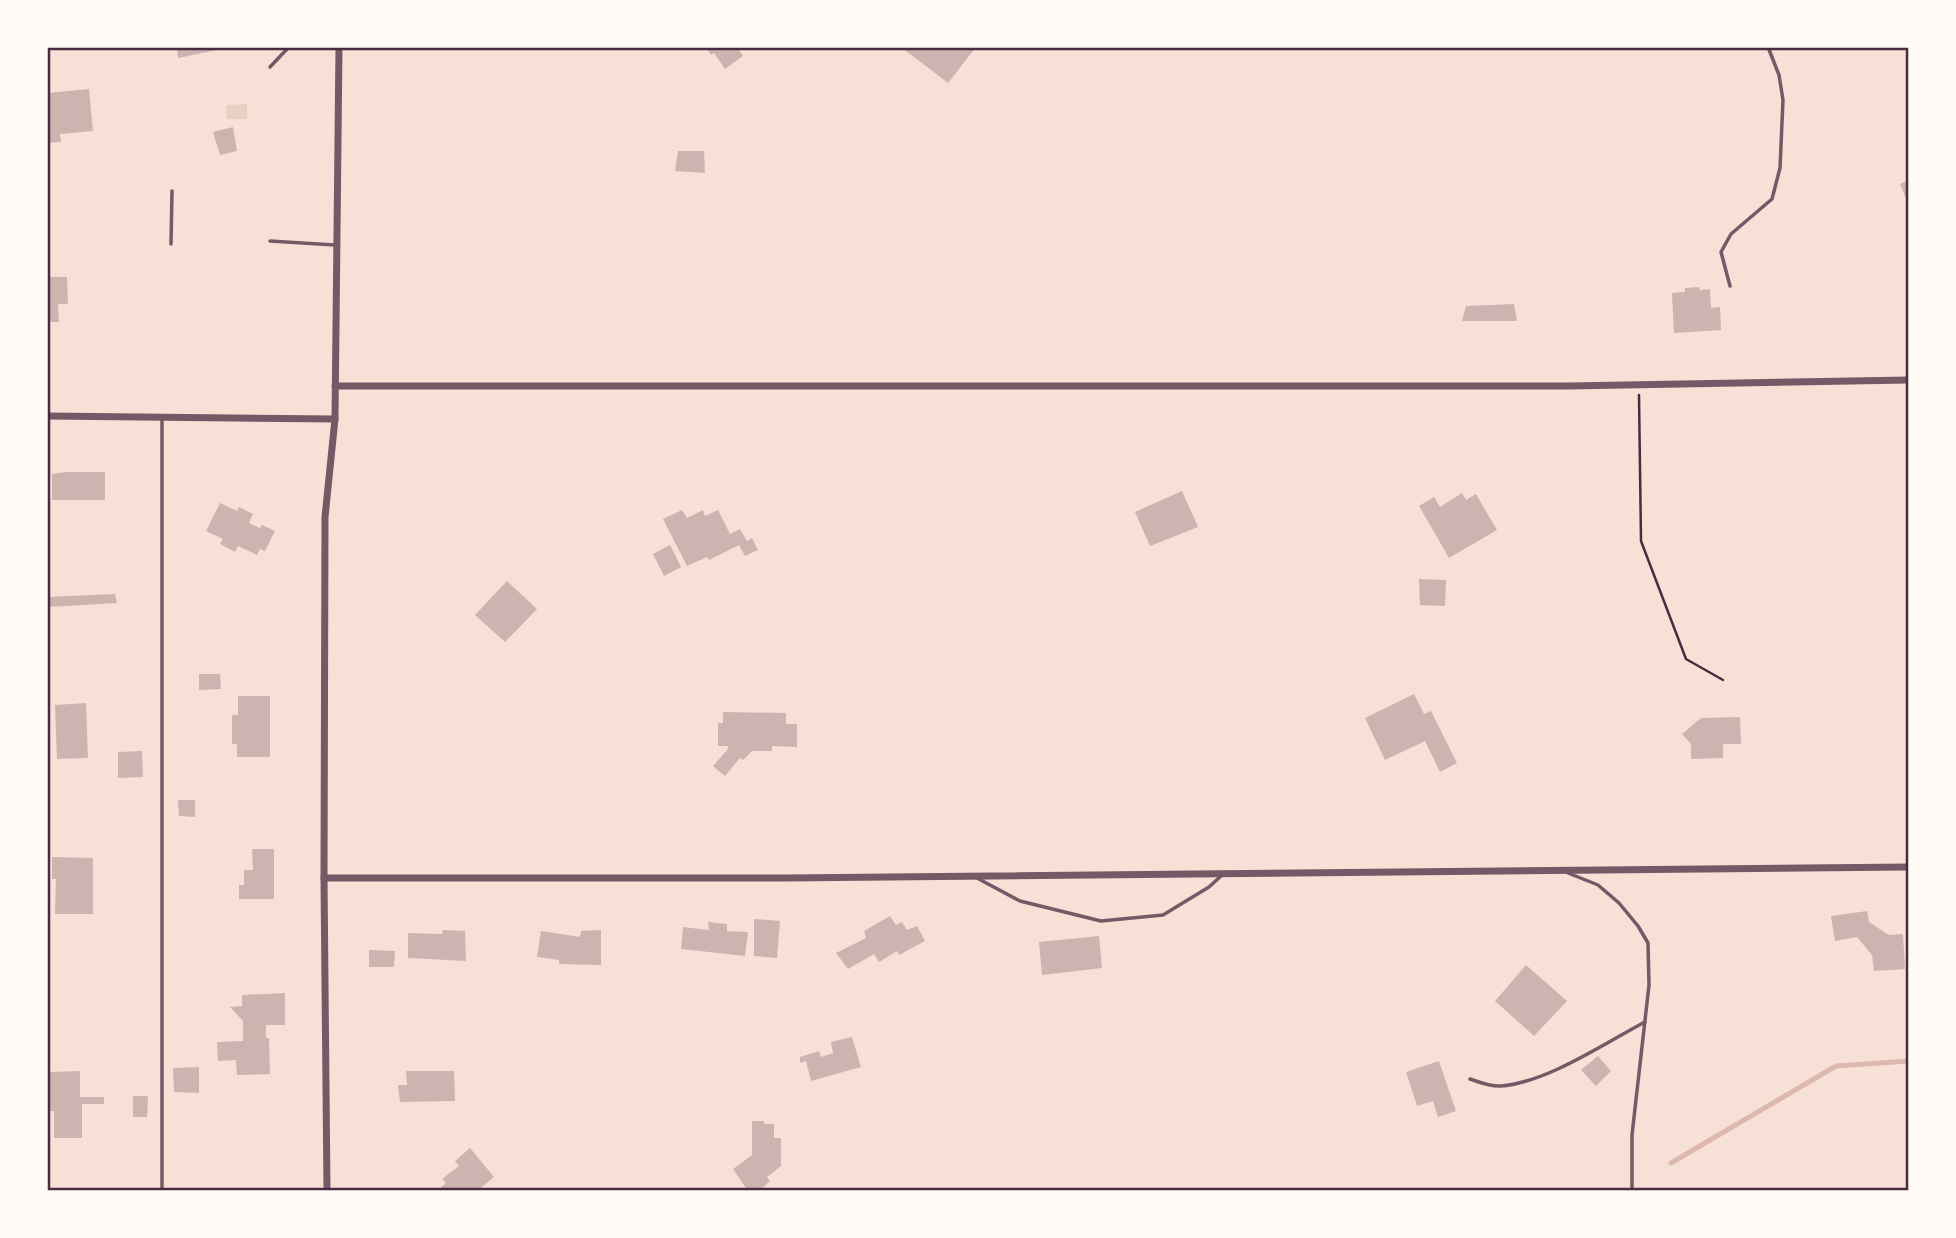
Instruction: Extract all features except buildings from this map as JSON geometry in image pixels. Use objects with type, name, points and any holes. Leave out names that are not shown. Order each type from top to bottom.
[{"type":"street","points":[[327,1191],[325,517],[335,419],[339,47]]},
{"type":"street","points":[[335,386],[1639,385],[1909,380]]},
{"type":"street","points":[[47,416],[335,419]]},
{"type":"street","points":[[324,878],[975,877],[1909,867]]},
{"type":"lane","points":[[270,67],[288,48],[333,47]]},
{"type":"lane","points":[[1730,286],[1721,252],[1731,234],[1772,199],[1780,167],[1783,100],[1779,75],[1768,47]]},
{"type":"lane","points":[[172,191],[172,244]]},
{"type":"lane","points":[[270,241],[337,245]]},
{"type":"lane","points":[[162,417],[162,1191]]},
{"type":"lane","points":[[1566,872],[1598,886],[1619,903],[1639,926],[1648,943],[1649,985],[1632,1135],[1632,1191]]},
{"type":"lane","points":[[975,877],[1020,901],[1101,921],[1163,915],[1209,887],[1222,875]]},
{"type":"lane","points":[[1470,1079],[1498,1087],[1520,1083],[1557,1069],[1645,1022]]},
{"type":"path","points":[[1639,385],[1640,541],[1686,659],[1723,680]]},
{"type":"shaded area","points":[[247,104],[247,119],[227,119],[226,105]]},
{"type":"waterway","points":[[1671,1163],[1836,1066],[1909,1061]]}]
